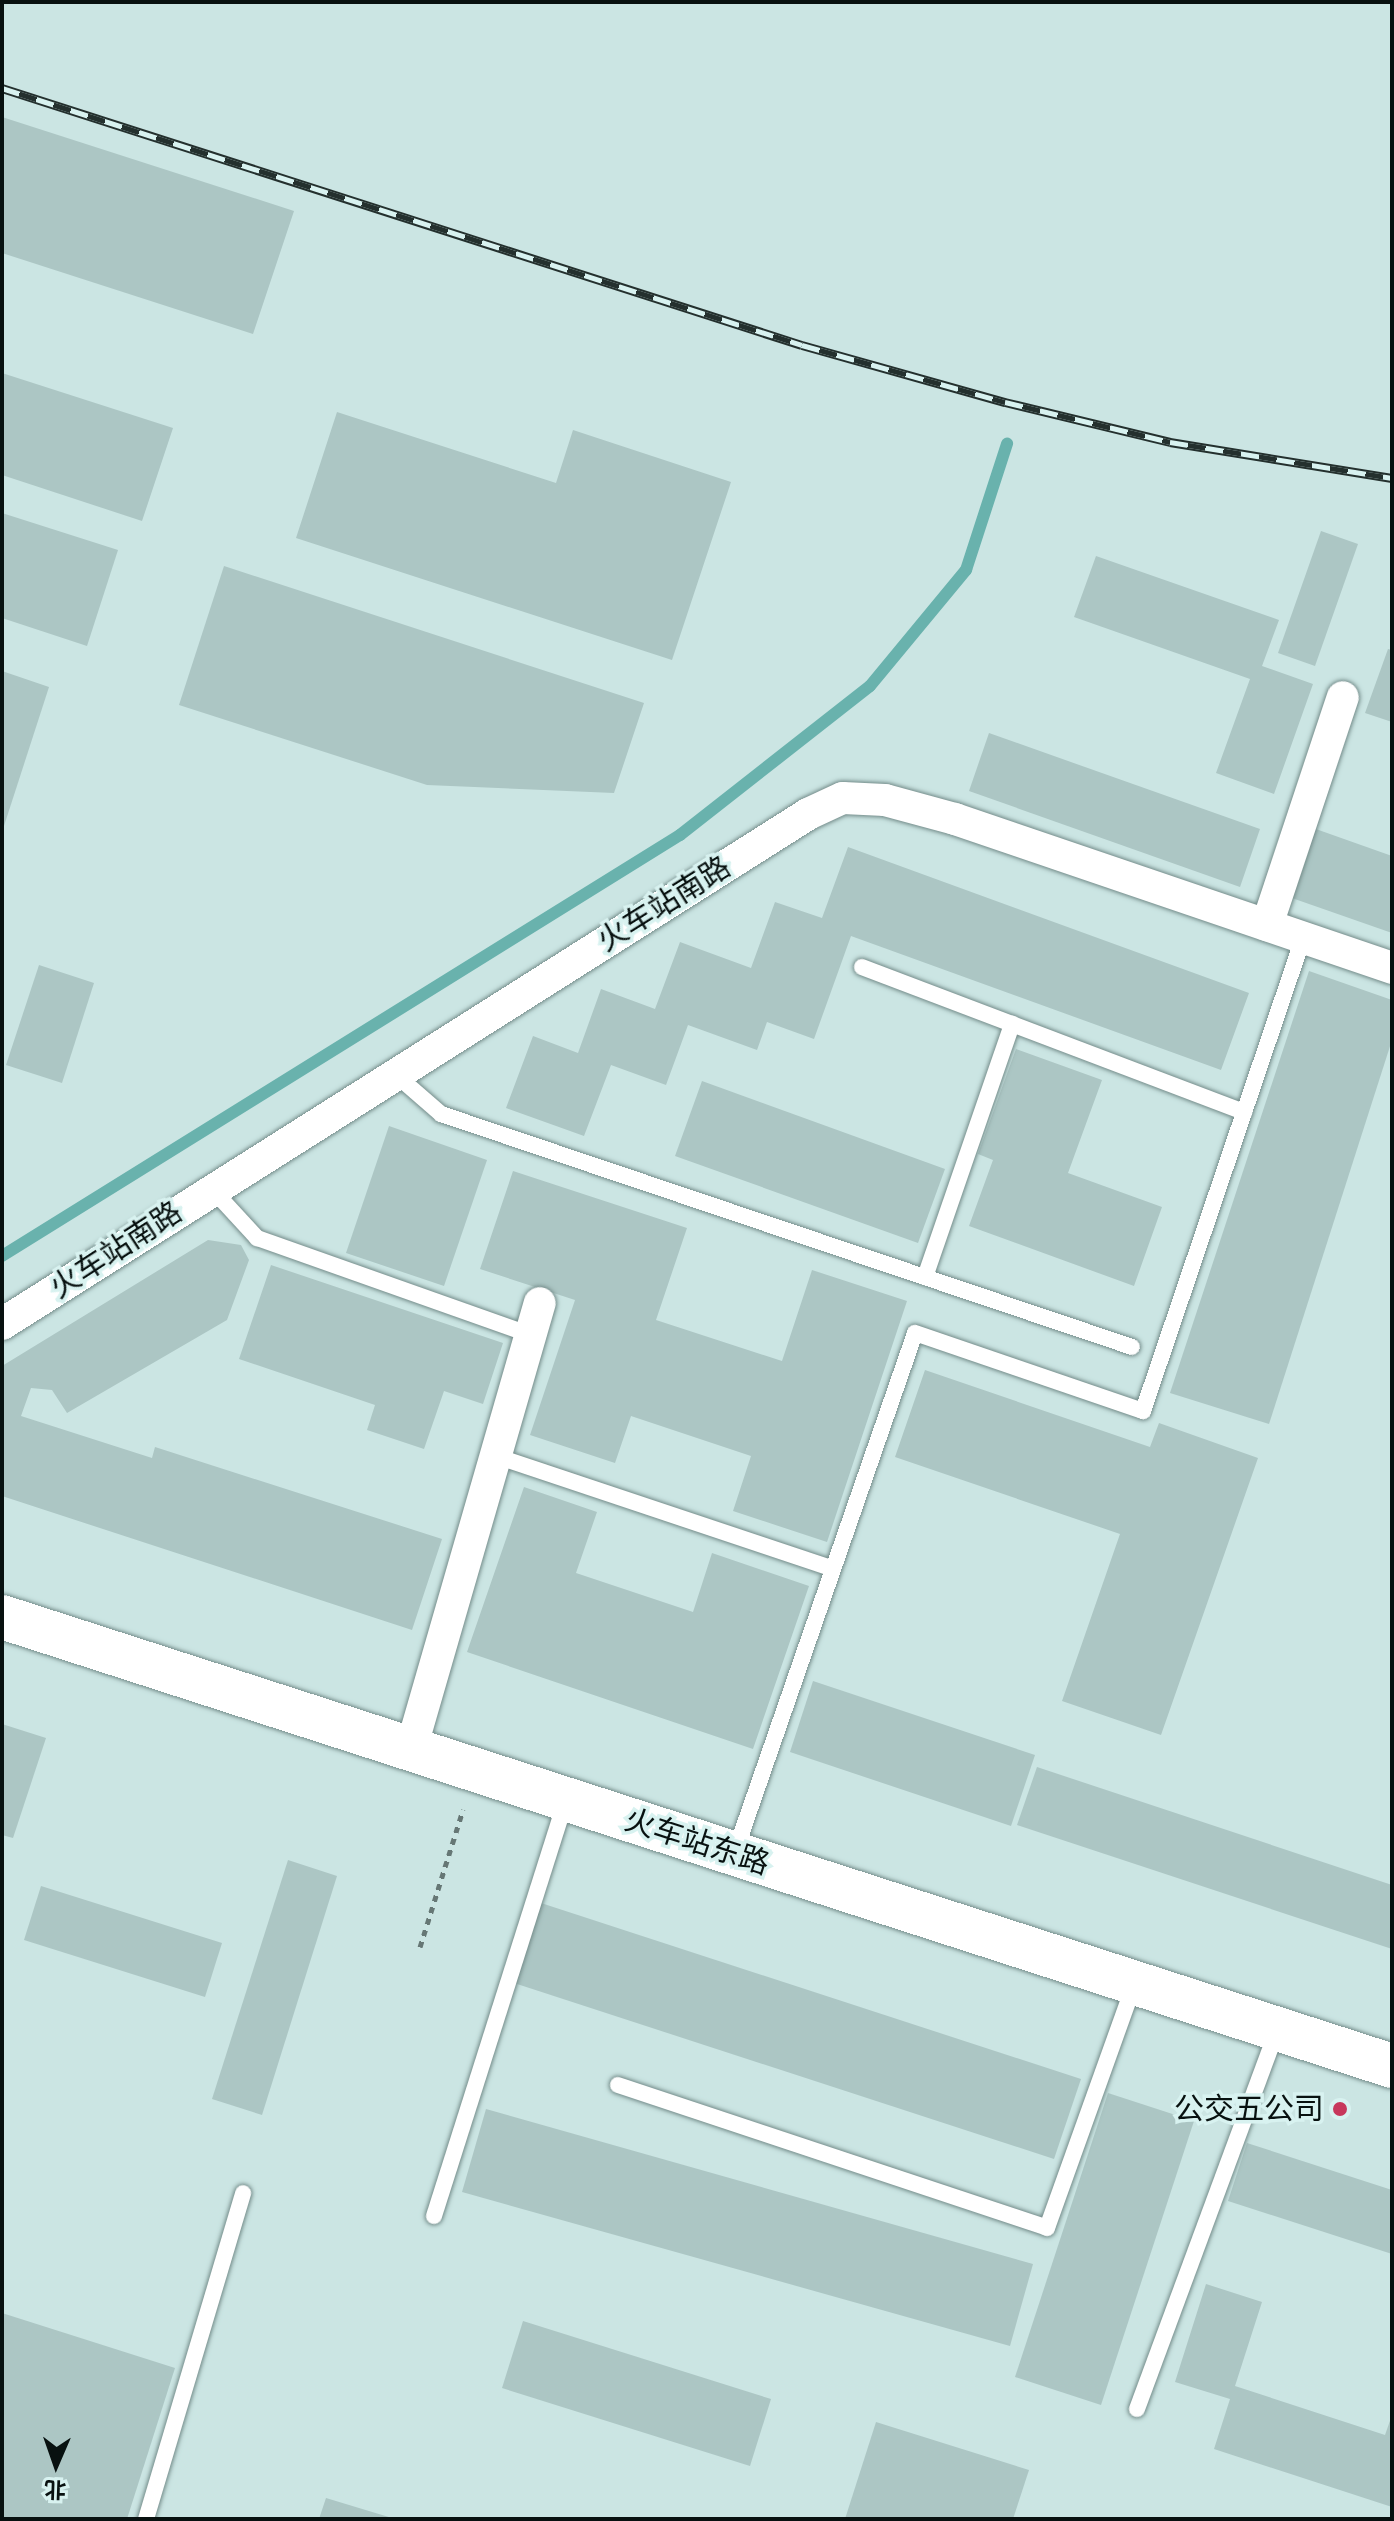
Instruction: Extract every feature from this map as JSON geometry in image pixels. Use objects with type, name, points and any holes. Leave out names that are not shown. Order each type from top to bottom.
[{"type":"main road","name":"火车站东路","points":[[2,1617],[1392,2066]]},
{"type":"street","points":[[1267,925],[1343,697]]},
{"type":"street","name":"火车站南路","points":[[2,1324],[808,814],[843,798],[885,800],[1392,968]]},
{"type":"street","points":[[411,1749],[540,1303]]},
{"type":"lane","points":[[735,1854],[915,1333],[1143,1411],[1303,938]]},
{"type":"lane","points":[[862,967],[1244,1112]]},
{"type":"lane","points":[[925,1277],[1012,1024]]},
{"type":"lane","points":[[395,1074],[441,1114],[1132,1347]]},
{"type":"lane","points":[[212,1189],[257,1238],[531,1335]]},
{"type":"lane","points":[[496,1456],[833,1569]]},
{"type":"lane","points":[[434,2216],[566,1800]]},
{"type":"lane","points":[[618,2085],[1047,2228],[1134,1983]]},
{"type":"lane","points":[[1137,2409],[1278,2029]]},
{"type":"lane","points":[[146,2519],[243,2193]]},
{"type":"path","points":[[420,1947],[464,1808]]},
{"type":"building","points":[[2,117],[294,211],[253,334],[2,253]]},
{"type":"building","points":[[2,373],[173,428],[142,521],[2,475]]},
{"type":"building","points":[[337,412],[556,483],[573,430],[731,482],[672,660],[296,538]]},
{"type":"building","points":[[2,513],[118,550],[87,646],[2,618]]},
{"type":"building","points":[[1321,531],[1358,544],[1315,666],[1278,653]]},
{"type":"building","points":[[1096,556],[1279,620],[1262,666],[1313,684],[1274,794],[1216,773],[1250,679],[1074,617]]},
{"type":"building","points":[[224,566],[644,703],[614,793],[427,785],[179,705]]},
{"type":"building","points":[[1388,649],[1392,650],[1392,722],[1365,713]]},
{"type":"building","points":[[2,671],[49,687],[3,829],[2,829]]},
{"type":"building","points":[[989,733],[1260,829],[1240,887],[969,791]]},
{"type":"building","points":[[1313,828],[1392,856],[1392,933],[1289,897]]},
{"type":"building","points":[[848,847],[1249,993],[1221,1070],[851,936],[814,1039],[767,1022],[757,1050],[688,1025],[666,1085],[611,1065],[584,1136],[506,1108],[533,1036],[578,1053],[601,989],[655,1009],[680,942],[751,968],[775,902],[822,918]]},
{"type":"building","points":[[39,965],[94,983],[62,1083],[6,1065]]},
{"type":"building","points":[[1309,971],[1392,1000],[1392,1040],[1269,1424],[1170,1393]]},
{"type":"building","points":[[1016,1049],[1102,1080],[1068,1173],[1162,1207],[1134,1286],[969,1226],[993,1160],[978,1154]]},
{"type":"building","points":[[702,1081],[945,1169],[918,1243],[675,1156]]},
{"type":"building","points":[[389,1126],[487,1160],[444,1286],[346,1253]]},
{"type":"building","points":[[513,1171],[687,1228],[656,1320],[782,1361],[812,1270],[907,1301],[827,1542],[733,1511],[751,1456],[631,1416],[615,1463],[530,1435],[575,1300],[480,1269]]},
{"type":"building","points":[[208,1240],[241,1245],[249,1260],[227,1320],[67,1413],[52,1390],[31,1388],[21,1416],[152,1458],[155,1447],[442,1539],[412,1630],[2,1496],[2,1366]]},
{"type":"building","points":[[271,1265],[503,1343],[483,1404],[444,1391],[424,1449],[367,1430],[375,1405],[239,1359]]},
{"type":"building","points":[[925,1370],[1150,1447],[1159,1423],[1258,1458],[1161,1735],[1062,1701],[1120,1534],[895,1457]]},
{"type":"building","points":[[524,1487],[597,1512],[576,1573],[693,1612],[712,1553],[809,1586],[753,1749],[467,1652]]},
{"type":"building","points":[[813,1681],[1035,1755],[1011,1826],[790,1752]]},
{"type":"building","points":[[2,1724],[46,1738],[13,1838],[2,1835]]},
{"type":"building","points":[[1037,1767],[1392,1885],[1392,1949],[1017,1825]]},
{"type":"building","points":[[288,1860],[337,1876],[262,2115],[212,2099]]},
{"type":"building","points":[[41,1886],[222,1943],[205,1997],[24,1940]]},
{"type":"building","points":[[541,1903],[1081,2079],[1054,2159],[514,1983]]},
{"type":"building","points":[[1108,2093],[1194,2121],[1101,2405],[1015,2377]]},
{"type":"building","points":[[486,2109],[1033,2264],[1010,2346],[462,2192]]},
{"type":"building","points":[[1247,2143],[1392,2190],[1392,2254],[1228,2201]]},
{"type":"building","points":[[1206,2284],[1262,2302],[1235,2386],[1385,2435],[1392,2415],[1392,2507],[1214,2449],[1230,2399],[1175,2382]]},
{"type":"building","points":[[2,2313],[175,2368],[127,2519],[2,2519]]},
{"type":"building","points":[[523,2321],[771,2399],[750,2466],[502,2388]]},
{"type":"building","points":[[876,2422],[1029,2470],[1013,2519],[845,2519]]},
{"type":"building","points":[[326,2498],[392,2518],[392,2519],[319,2519]]},
{"type":"waterway","points":[[2,1256],[680,835],[870,686],[966,570],[1007,444]]},
{"type":"railway","points":[[2,88],[802,345],[1005,402],[1170,442],[1392,478]]},
{"type":"place","name":"公交五公司","points":[[1340,2109]]}]
